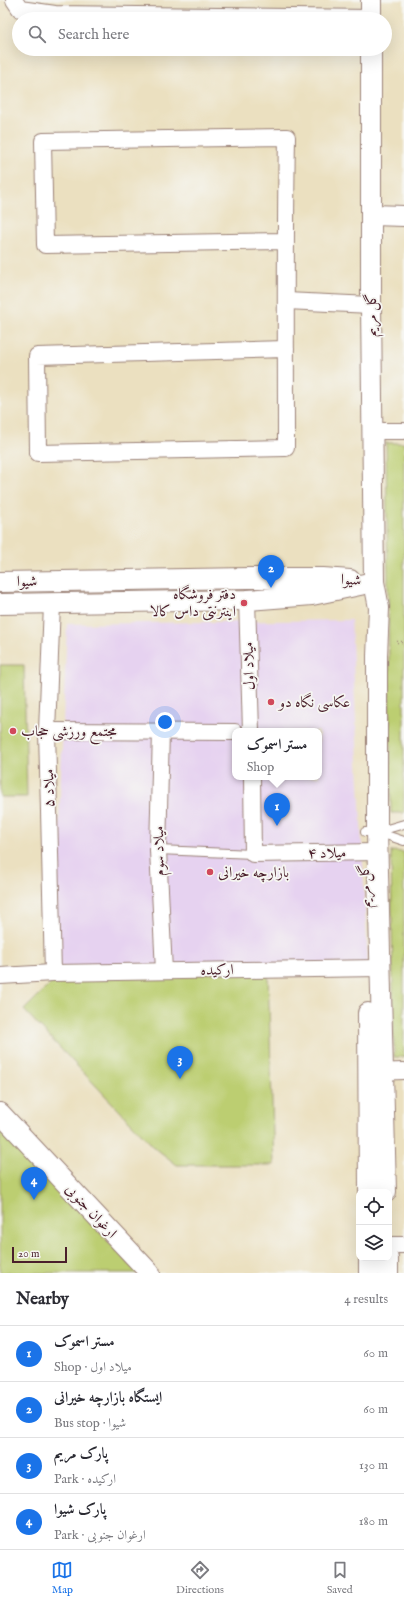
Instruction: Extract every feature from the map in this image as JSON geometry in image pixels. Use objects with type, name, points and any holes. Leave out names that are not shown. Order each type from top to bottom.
[{"type":"street","points":[[14,0],[20,9],[41,12]]},
{"type":"street","name":"گل مریم","points":[[371,56],[371,305],[374,582],[367,607],[371,832],[370,852],[376,1072],[386,1189]]},
{"type":"street","points":[[285,241],[45,245],[43,141],[287,137],[285,241],[286,301],[286,349],[286,448],[38,453],[38,356],[286,349]]},
{"type":"street","points":[[372,214],[404,216]]},
{"type":"street","points":[[286,301],[371,305]]},
{"type":"street","points":[[372,431],[404,431]]},
{"type":"street","name":"شیوا","points":[[0,582],[301,578],[374,582]]},
{"type":"street","name":"شیوا","points":[[0,604],[247,600],[312,595],[374,582]]},
{"type":"street","name":"میلاد اول","points":[[247,600],[251,728]]},
{"type":"street","name":"میلاد ۵","points":[[52,604],[47,731],[53,973]]},
{"type":"street","points":[[47,731],[232,732]]},
{"type":"street","name":"میلاد سوم","points":[[161,731],[158,850],[164,971]]},
{"type":"street","points":[[252,780],[253,854]]},
{"type":"street","name":"میلاد ۴","points":[[253,854],[370,852]]},
{"type":"street","name":"ارکیده","points":[[0,976],[53,973],[374,968]]},
{"type":"street","points":[[376,1072],[404,1071]]},
{"type":"street","name":"گل مریم","points":[[369,1189],[376,1072]]},
{"type":"street","name":"ارغوان جنوبی","points":[[0,1114],[150,1273]]},
{"type":"street","points":[[392,1245],[404,1245]]},
{"type":"street","points":[[369,1261],[369,1273]]},
{"type":"street","points":[[388,1261],[388,1273]]},
{"type":"lane","points":[[371,832],[404,824]]},
{"type":"lane","points":[[371,832],[404,841]]},
{"type":"lane","points":[[158,850],[253,854]]},
{"type":"shaded area","name":"بازارچه خیرانی","points":[[351,620],[368,968],[53,973],[67,624]]},
{"type":"green space","points":[[386,443],[404,443],[404,813],[391,813]]},
{"type":"green space","name":"مجتمع ورزشی حجاب","points":[[0,665],[24,665],[27,797],[0,797]]},
{"type":"green space","points":[[391,851],[404,852],[404,1057],[394,1057]]},
{"type":"green space","points":[[268,972],[274,1165],[177,1165],[154,1147],[24,1010],[57,977]]},
{"type":"green space","points":[[0,1127],[138,1273],[0,1273]]},
{"type":"place","name":"ایستگاه بازارچه خیرانی","points":[[271,588]]},
{"type":"place","name":"دفتر فروشگاه اینترنتی داس کالا","points":[[244,603]]},
{"type":"place","name":"عکاسی نگاه دو","points":[[271,702]]},
{"type":"place","name":"مجتمع ورزشی حجاب","points":[[13,731]]},
{"type":"place","name":"مستر اسموک","points":[[277,826]]},
{"type":"place","name":"بازارچه خیرانی","points":[[210,872]]},
{"type":"place","name":"پارک مریم","points":[[180,1079]]},
{"type":"place","name":"پارک شیوا","points":[[34,1200]]}]
